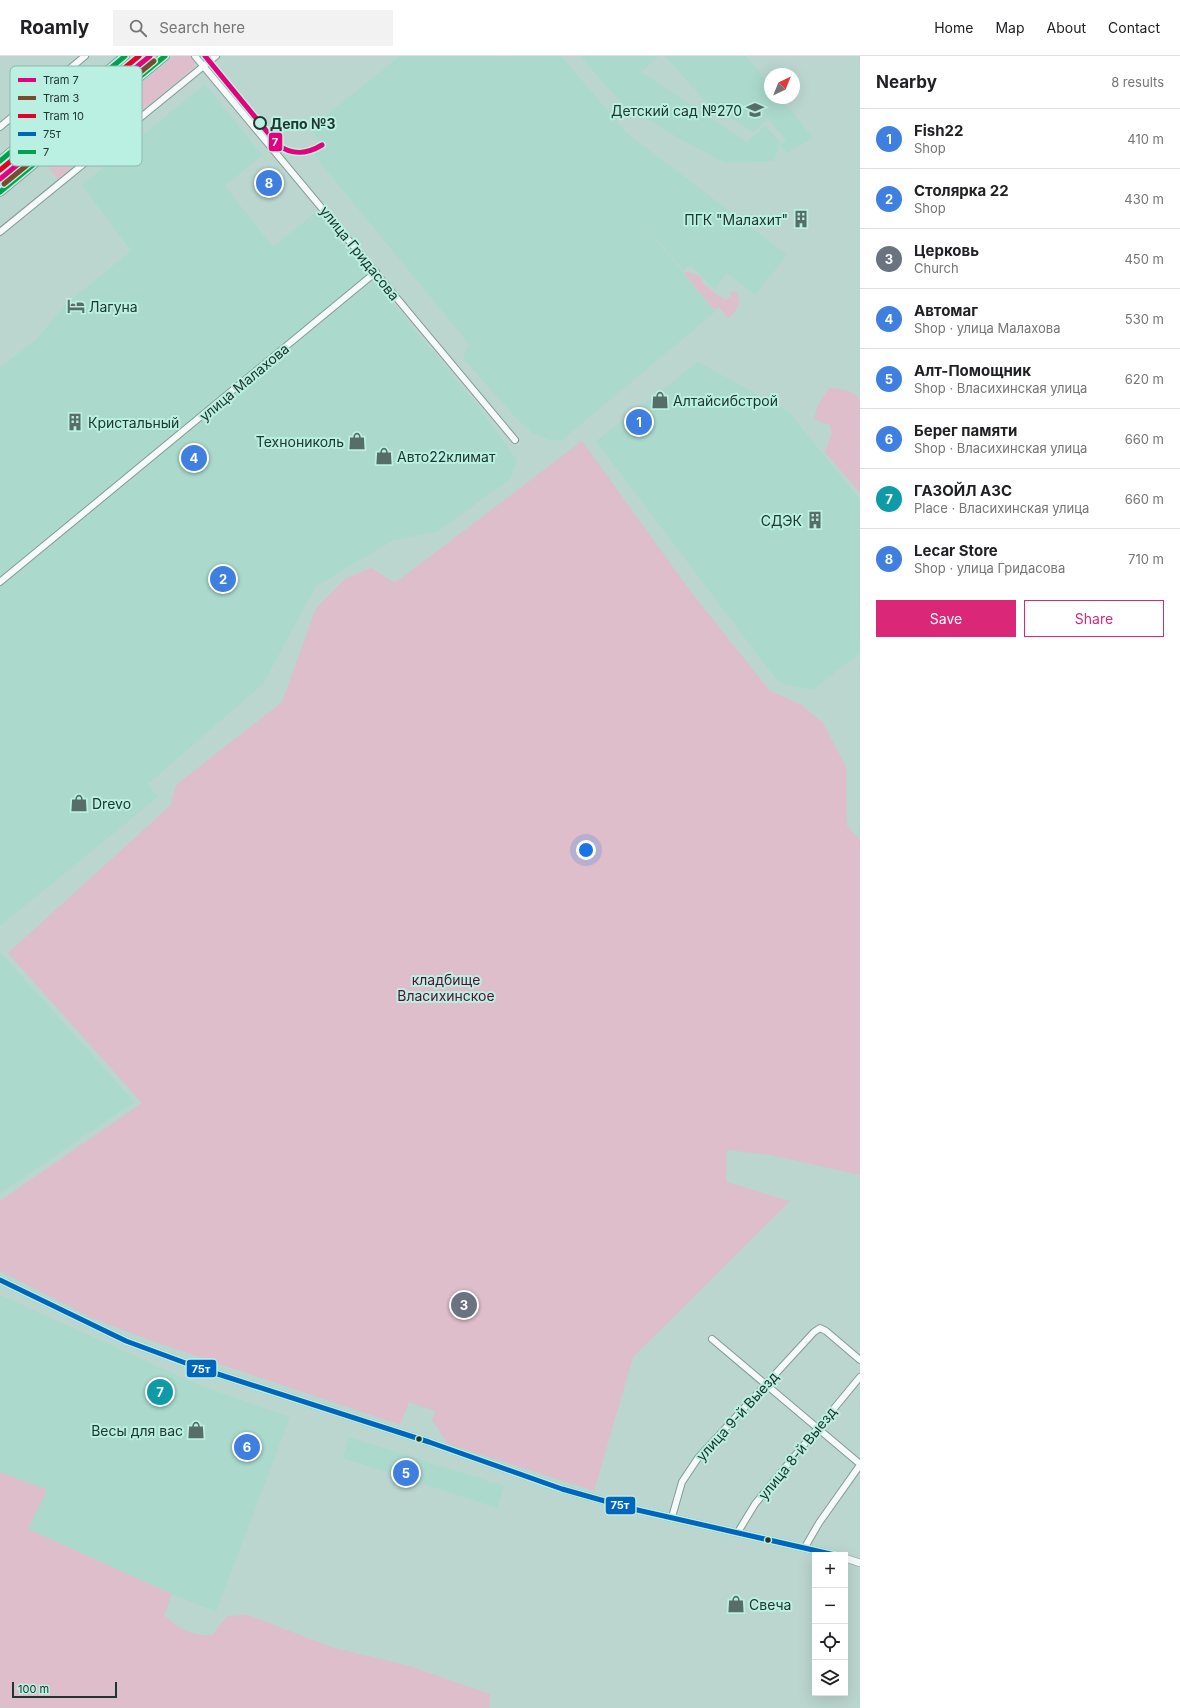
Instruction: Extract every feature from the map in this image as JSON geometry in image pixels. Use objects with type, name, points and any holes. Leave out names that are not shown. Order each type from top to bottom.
[{"type":"main road","points":[[113,66],[125,56]]},
{"type":"main road","points":[[142,75],[165,56]]},
{"type":"main road","points":[[0,161],[10,153]]},
{"type":"main road","points":[[0,192],[32,166]]},
{"type":"street","points":[[73,66],[85,56]]},
{"type":"street","name":"улица Гридасова","points":[[195,56],[515,440]]},
{"type":"street","points":[[142,116],[216,56]]},
{"type":"street","points":[[0,126],[10,118]]},
{"type":"street","points":[[0,232],[81,166]]},
{"type":"street","name":"улица Малахова","points":[[0,582],[376,272]]},
{"type":"street","points":[[0,1280],[126,1341],[199,1368],[429,1442],[562,1489],[596,1499],[824,1552]]},
{"type":"street","name":"улица 9-й Выезд","points":[[672,1517],[682,1482],[698,1458],[801,1344],[820,1328],[826,1331],[860,1360]]},
{"type":"street","points":[[712,1339],[860,1464],[819,1523],[805,1547]]},
{"type":"street","name":"улица 8-й Выезд","points":[[738,1532],[755,1504],[816,1428],[860,1377]]},
{"type":"street","points":[[848,1559],[860,1563]]},
{"type":"shaded area","points":[[400,56],[506,56],[557,118],[507,56],[561,56],[627,133],[787,255],[755,295],[727,273],[714,289],[690,265],[683,270],[626,203],[715,312],[562,440],[549,440],[533,433],[518,420],[463,358],[469,344],[314,155],[324,147],[310,128]]},
{"type":"shaded area","points":[[580,56],[659,56],[641,72],[747,142],[765,126],[780,142],[774,161],[725,163],[684,141],[623,105]]},
{"type":"shaded area","name":"Детский сад №270","points":[[665,56],[746,56],[764,78],[764,104],[786,104],[813,138],[787,153],[780,146],[786,140],[768,119],[753,132],[705,101]]},
{"type":"shaded area","points":[[205,84],[262,155],[225,186],[273,247],[316,212],[478,406],[517,460],[510,479],[437,532],[394,540],[316,586],[263,684],[148,784],[158,797],[0,926],[0,367],[37,339],[65,305],[131,251],[82,185],[105,166],[142,166],[142,136]]},
{"type":"shaded area","points":[[698,362],[788,411],[860,500],[860,653],[813,690],[779,683],[596,441]]},
{"type":"shaded area","points":[[0,952],[134,1102],[0,1193]]},
{"type":"shaded area","points":[[0,1295],[199,1385],[290,1417],[216,1612],[172,1594],[28,1529],[46,1490],[0,1472]]},
{"type":"shaded area","points":[[349,1437],[504,1486],[498,1508],[343,1458]]},
{"type":"green space","points":[[174,56],[191,56],[195,62],[194,68],[142,110],[142,83]]},
{"type":"green space","points":[[48,166],[74,166],[58,179]]},
{"type":"green space","points":[[688,272],[700,276],[705,286],[726,300],[731,296],[731,292],[735,291],[739,298],[739,302],[734,313],[727,319],[724,312],[719,307],[715,310],[684,273]]},
{"type":"green space","points":[[829,388],[850,391],[860,399],[860,493],[825,452],[832,433],[830,425],[814,419],[818,405]]},
{"type":"green space","name":"кладбище Власихинское","points":[[582,441],[691,592],[770,691],[800,704],[823,723],[846,767],[847,826],[860,840],[860,1175],[771,1155],[727,1150],[726,1182],[790,1201],[633,1357],[594,1491],[448,1444],[432,1420],[435,1411],[409,1402],[400,1425],[149,1340],[92,1318],[0,1271],[0,1201],[142,1103],[8,953],[171,805],[176,785],[282,702],[316,608],[345,579],[371,568],[395,583]]},
{"type":"green space","points":[[0,1472],[47,1490],[28,1529],[172,1594],[164,1615],[174,1624],[186,1631],[198,1635],[212,1635],[227,1616],[248,1615],[331,1647],[409,1666],[490,1694],[489,1708],[0,1708]]},
{"type":"tram line","name":"10","points":[[127,66],[139,56]]},
{"type":"tram line","name":"7","points":[[138,66],[150,56]]},
{"type":"tram line","name":"7","points":[[205,56],[278,145],[284,149],[295,152],[305,152],[322,145]]},
{"type":"tram line","name":"3","points":[[142,71],[154,61]]},
{"type":"tram line","name":"10","points":[[0,170],[10,162]]},
{"type":"tram line","name":"7","points":[[0,179],[16,166]]},
{"type":"tram line","name":"3","points":[[4,184],[26,166]]},
{"type":"transit line","name":"7","points":[[113,66],[125,56]]},
{"type":"transit line","name":"7","points":[[142,75],[165,56]]},
{"type":"transit line","name":"7","points":[[0,161],[10,153]]},
{"type":"transit line","name":"7","points":[[0,192],[32,166]]},
{"type":"transit line","name":"75т","points":[[0,1280],[126,1341],[199,1368],[429,1442],[562,1489],[633,1509],[822,1552]]},
{"type":"place","name":"Детский сад №270","points":[[755,110]]},
{"type":"place","name":"Депо №3","points":[[260,123]]},
{"type":"place","name":"Lecar Store","points":[[269,183]]},
{"type":"place","name":"ПГК \"Малахит\"","points":[[801,219]]},
{"type":"place","name":"Лагуна","points":[[76,306]]},
{"type":"place","name":"Алтайсибстрой","points":[[660,400]]},
{"type":"place","name":"Кристальный","points":[[75,422]]},
{"type":"place","name":"Fish22","points":[[639,422]]},
{"type":"place","name":"Технониколь","points":[[357,441]]},
{"type":"place","name":"Авто22климат","points":[[384,456]]},
{"type":"place","name":"Автомаг","points":[[194,458]]},
{"type":"place","name":"СДЭК","points":[[815,520]]},
{"type":"place","name":"Столярка 22","points":[[223,579]]},
{"type":"place","name":"Drevo","points":[[79,803]]},
{"type":"place","name":"Церковь","points":[[464,1305]]},
{"type":"place","name":"ГАЗОЙЛ АЗС","points":[[160,1392]]},
{"type":"place","name":"Весы для вас","points":[[196,1430]]},
{"type":"place","name":"Берег памяти","points":[[247,1447]]},
{"type":"place","name":"Алт-Помощник","points":[[406,1473]]},
{"type":"place","name":"Свеча","points":[[736,1604]]}]
